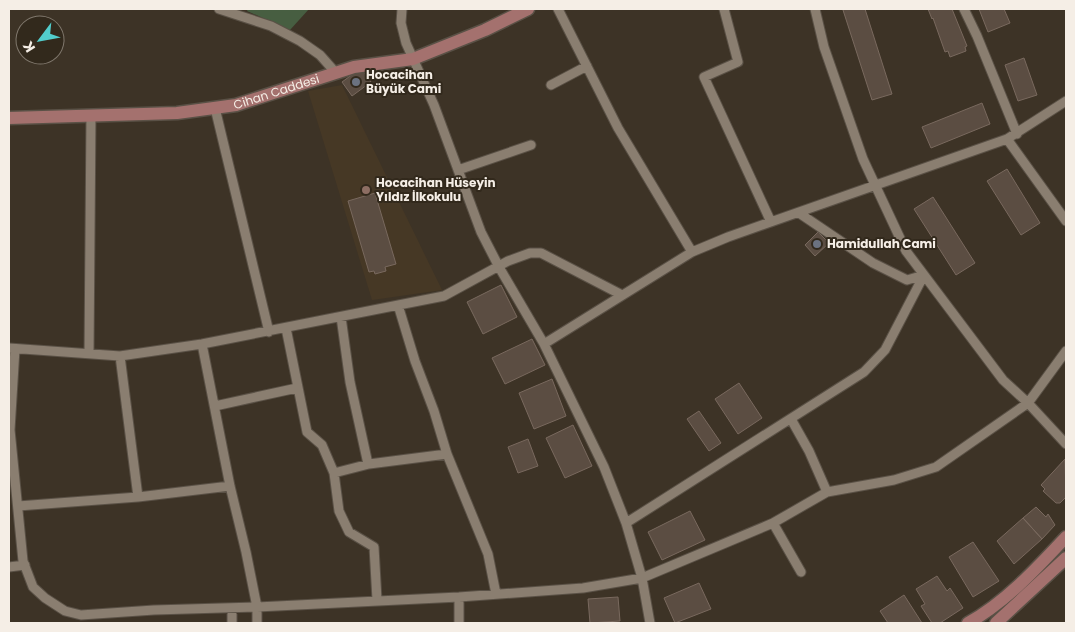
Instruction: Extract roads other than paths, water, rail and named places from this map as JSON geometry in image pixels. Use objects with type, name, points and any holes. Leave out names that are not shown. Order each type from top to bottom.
[{"type":"street","points":[[219,9],[271,26],[300,41],[320,55],[336,73]]},
{"type":"street","points":[[402,9],[401,23],[406,44],[434,105],[481,232],[544,344],[604,467],[626,523],[642,578],[650,623]]},
{"type":"street","name":"Cihan Caddesi","points":[[10,120],[91,115],[176,113],[236,105],[354,67],[413,59],[485,30],[528,9]]},
{"type":"street","points":[[558,9],[618,128],[692,252]]},
{"type":"street","points":[[724,9],[738,62],[704,77],[771,222]]},
{"type":"street","points":[[815,9],[824,47],[863,159],[906,251],[1003,380],[1028,403],[1066,444]]},
{"type":"street","points":[[964,9],[1017,134]]},
{"type":"street","points":[[551,85],[587,66]]},
{"type":"street","points":[[544,344],[692,252],[728,237],[1007,139],[1066,100]]},
{"type":"street","points":[[215,108],[269,332]]},
{"type":"street","points":[[89,353],[91,115]]},
{"type":"street","points":[[1007,139],[1066,220]]},
{"type":"street","points":[[458,170],[531,145]]},
{"type":"street","points":[[799,213],[873,263],[908,280],[924,275]]},
{"type":"street","points":[[622,295],[541,253],[530,253],[508,261],[444,296],[269,332],[120,356],[12,348],[10,430],[25,565],[34,587],[45,598],[81,619],[154,610],[459,597],[583,588],[642,578],[773,523],[827,492],[894,480],[936,467],[1028,403],[1066,351]]},
{"type":"street","points":[[626,523],[864,372],[885,350],[924,275]]},
{"type":"street","points":[[398,305],[415,362],[434,412],[447,454],[488,554],[496,594]]},
{"type":"street","points":[[341,317],[350,382],[368,464]]},
{"type":"street","points":[[286,328],[306,432],[322,445],[334,472],[339,511],[349,532],[374,547],[377,600]]},
{"type":"street","points":[[202,344],[230,486],[257,607],[257,623]]},
{"type":"street","points":[[120,356],[138,497]]},
{"type":"street","points":[[215,406],[298,388]]},
{"type":"street","points":[[791,419],[809,451],[827,492]]},
{"type":"street","points":[[334,472],[368,464],[447,454]]},
{"type":"street","points":[[18,506],[138,497],[230,486]]},
{"type":"street","points":[[773,523],[801,572]]},
{"type":"street","points":[[968,623],[979,618],[1029,577],[1066,537]]},
{"type":"street","points":[[996,623],[1066,558]]},
{"type":"street","points":[[9,566],[25,565]]},
{"type":"street","points":[[459,597],[459,623]]},
{"type":"street","points":[[232,608],[232,623]]},
{"type":"place","name":"Hocacihan Büyük Cami","points":[[356,82]]},
{"type":"place","name":"Hocacihan Hüseyin Yıldız İlkokulu","points":[[366,190]]},
{"type":"place","name":"Hamidullah Cami","points":[[817,244]]}]
